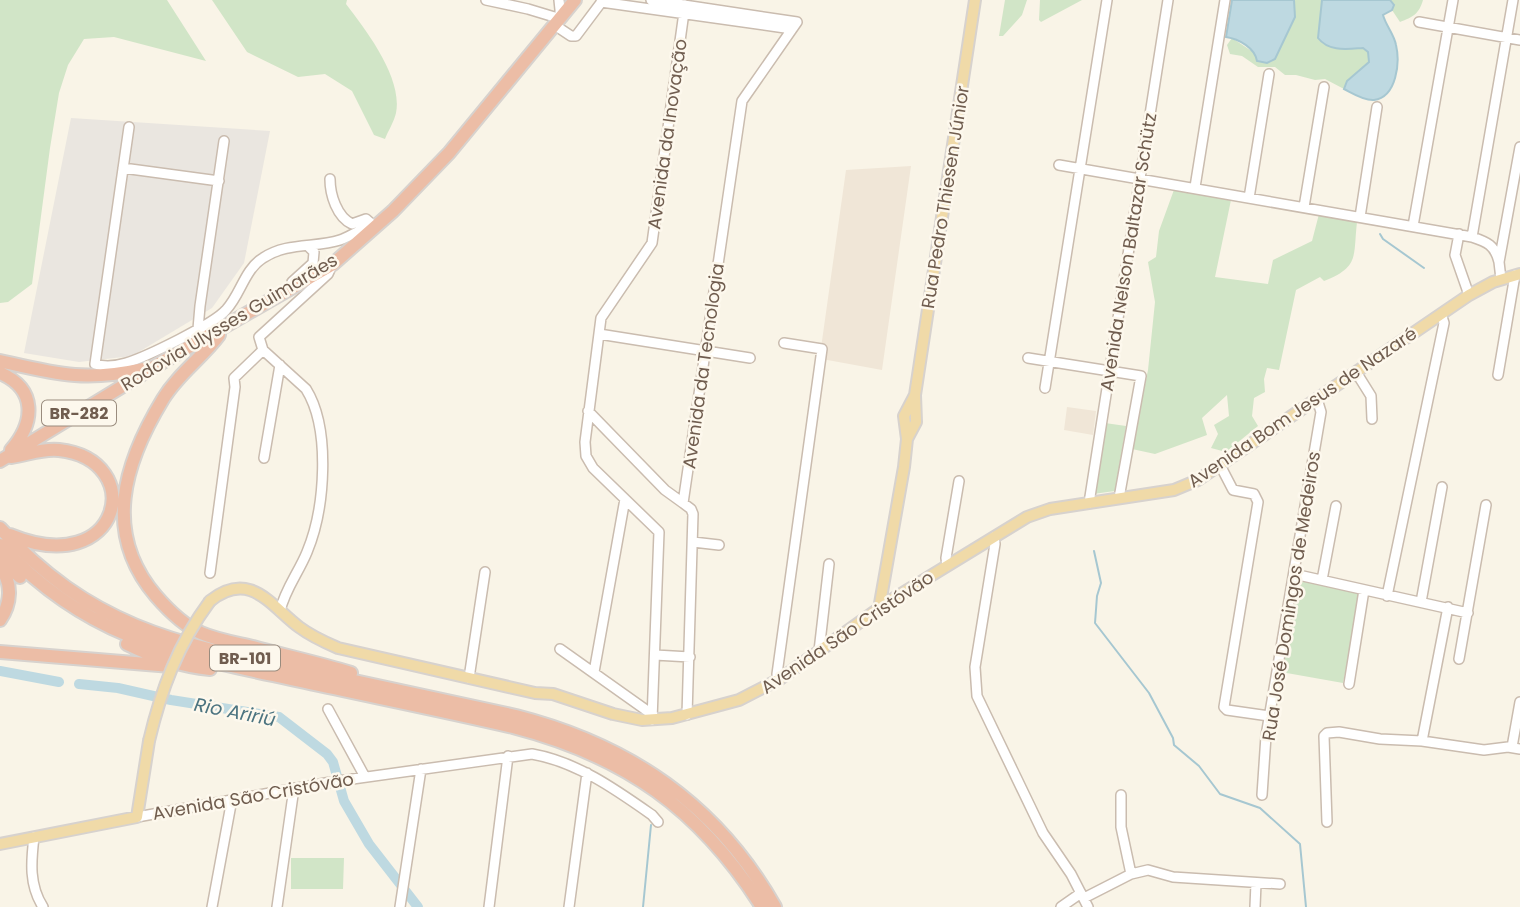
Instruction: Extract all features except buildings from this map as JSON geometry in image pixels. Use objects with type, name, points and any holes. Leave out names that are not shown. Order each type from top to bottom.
[{"type":"highway","name":"Rodovia Ulysses Guimarães","points":[[2,460],[153,367],[332,264],[375,227],[449,153],[575,0]]},
{"type":"highway","points":[[225,326],[174,383],[140,440],[129,472],[124,505],[126,539],[137,571],[173,614],[198,632],[342,670],[394,690]]},
{"type":"highway","points":[[0,360],[66,376],[90,378],[153,367]]},
{"type":"highway","points":[[0,373],[22,391],[29,414],[25,432],[2,460]]},
{"type":"highway","points":[[1,535],[62,544],[80,543],[92,538],[105,525],[113,501],[107,477],[99,467],[84,457],[55,449],[2,460]]},
{"type":"highway","name":"BR-101","points":[[1,535],[65,588],[137,628],[210,650],[541,722],[591,739],[635,762],[677,790],[714,824],[746,862],[775,907]]},
{"type":"highway","name":"BR-101","points":[[1,535],[29,573],[85,614],[126,636],[189,657],[513,727],[554,738],[601,757],[656,790],[694,821],[729,859],[762,907]]},
{"type":"highway","name":"BR-101","points":[[0,558],[54,604],[145,653],[188,667],[276,676]]},
{"type":"highway","points":[[0,567],[6,574],[9,595],[8,606],[0,620]]},
{"type":"highway","points":[[0,652],[188,667]]},
{"type":"main road","name":"Rua Pedro Thiesen Júnior","points":[[879,609],[909,431],[904,416],[912,410],[915,395],[975,0]]},
{"type":"main road","name":"Avenida Bom Jesus de Nazaré","points":[[994,537],[1027,517],[1050,509],[1174,490],[1198,480],[1469,295],[1517,274]]},
{"type":"main road","name":"Avenida São Cristóvão","points":[[0,844],[137,817],[149,741],[172,664],[210,601],[232,591],[250,591],[267,598],[308,633],[338,648],[562,697],[626,718],[652,718],[687,715],[739,701],[780,679],[900,595],[994,537]]},
{"type":"main road","points":[[884,583],[900,595]]},
{"type":"street","points":[[486,0],[559,22],[571,36],[576,36],[602,1],[685,9]]},
{"type":"street","points":[[559,0],[559,22]]},
{"type":"street","points":[[651,0],[685,9]]},
{"type":"street","points":[[1045,388],[1107,0]]},
{"type":"street","name":"Avenida Nelson Baltazar Schütz","points":[[1089,503],[1168,0]]},
{"type":"street","points":[[1195,187],[1225,0]]},
{"type":"street","points":[[1413,226],[1453,0]]},
{"type":"street","points":[[1472,237],[1513,0]]},
{"type":"street","name":"Avenida da Tecnologia","points":[[685,9],[795,25],[742,101],[684,500],[693,511],[687,715]]},
{"type":"street","name":"Avenida da Inovação","points":[[652,718],[659,534],[593,468],[586,456],[585,442],[601,318],[652,243],[685,9]]},
{"type":"street","points":[[1419,22],[1520,40]]},
{"type":"street","points":[[1249,198],[1269,74]]},
{"type":"street","points":[[1304,207],[1324,87]]},
{"type":"street","points":[[1360,217],[1377,107]]},
{"type":"street","points":[[129,127],[94,364],[102,366],[127,363],[198,329],[226,311],[245,277],[262,258],[292,247],[309,247],[312,244],[341,239],[368,226],[375,227]]},
{"type":"street","points":[[198,329],[224,141]]},
{"type":"street","points":[[1499,262],[1520,147]]},
{"type":"street","points":[[1059,165],[1472,237],[1489,243],[1497,251],[1501,279]]},
{"type":"street","points":[[123,168],[219,181]]},
{"type":"street","points":[[330,179],[331,195],[341,217],[352,224],[366,219],[375,227]]},
{"type":"street","points":[[1459,234],[1455,255],[1469,295]]},
{"type":"street","points":[[287,291],[290,284],[313,263],[314,252],[309,247]]},
{"type":"street","points":[[280,611],[285,594],[307,551],[315,526],[323,444],[317,413],[306,389],[264,350],[259,339],[261,334],[328,274],[332,264]]},
{"type":"street","points":[[1498,375],[1517,274]]},
{"type":"street","points":[[1387,596],[1444,323],[1441,314]]},
{"type":"street","points":[[599,334],[750,358]]},
{"type":"street","points":[[780,679],[777,674],[822,349],[784,343]]},
{"type":"street","points":[[210,573],[223,486],[234,378],[264,350]]},
{"type":"street","points":[[1028,358],[1141,376],[1119,498]]},
{"type":"street","points":[[264,458],[280,365]]},
{"type":"street","points":[[1356,372],[1371,396],[1372,419]]},
{"type":"street","name":"Rua José Domingos de Medeiros","points":[[1262,795],[1269,716],[1321,412],[1317,399]]},
{"type":"street","points":[[588,411],[668,491],[684,500]]},
{"type":"street","points":[[1220,465],[1233,490],[1254,494],[1258,502],[1224,707],[1227,710],[1269,716]]},
{"type":"street","points":[[947,566],[946,558],[959,481]]},
{"type":"street","points":[[668,491],[686,486]]},
{"type":"street","points":[[1421,602],[1442,487]]},
{"type":"street","points":[[594,672],[625,499]]},
{"type":"street","points":[[1459,659],[1486,505]]},
{"type":"street","points":[[1322,580],[1336,506]]},
{"type":"street","points":[[619,523],[637,510]]},
{"type":"street","points":[[994,537],[975,667],[975,688],[1043,833],[1071,873],[1085,899]]},
{"type":"street","points":[[693,542],[719,545]]},
{"type":"street","points":[[819,651],[829,564]]},
{"type":"street","points":[[469,678],[485,572]]},
{"type":"street","points":[[1294,574],[1468,613]]},
{"type":"street","points":[[1349,684],[1364,590]]},
{"type":"street","points":[[1422,741],[1448,607]]},
{"type":"street","points":[[561,649],[652,718]]},
{"type":"street","points":[[655,655],[690,657]]},
{"type":"street","points":[[1327,822],[1327,733],[1339,732],[1484,750],[1516,748],[1520,702]]},
{"type":"street","points":[[328,709],[365,777]]},
{"type":"street","name":"Avenida São Cristóvão","points":[[137,817],[345,779],[508,756],[540,755],[605,782],[658,822]]},
{"type":"street","points":[[489,907],[508,756]]},
{"type":"street","points":[[400,907],[421,769]]},
{"type":"street","points":[[569,907],[587,773]]},
{"type":"street","points":[[276,907],[294,788]]},
{"type":"street","points":[[1121,795],[1121,827],[1131,874]]},
{"type":"street","points":[[212,907],[232,799]]},
{"type":"street","points":[[34,837],[32,877],[36,893],[44,907]]},
{"type":"street","points":[[1061,907],[1085,899],[1131,874],[1153,870],[1173,877],[1280,884]]},
{"type":"street","points":[[1255,907],[1256,883]]},
{"type":"shaded area","points":[[71,118],[270,131],[244,263],[212,308],[132,356],[79,362],[24,353]]},
{"type":"shaded area","points":[[911,166],[882,370],[822,359],[821,348],[846,170]]},
{"type":"shaded area","points":[[1067,407],[1096,411],[1093,435],[1064,430]]},
{"type":"green space","points":[[0,0],[167,0],[206,61],[114,37],[84,39],[68,65],[59,93],[32,284],[8,302],[0,303]]},
{"type":"green space","points":[[212,0],[347,0],[346,4],[381,55],[394,85],[396,113],[385,139],[374,135],[352,91],[325,74],[298,77],[247,52]]},
{"type":"green space","points":[[1005,0],[1027,0],[1022,15],[1003,36],[999,36]]},
{"type":"green space","points":[[1040,0],[1082,0],[1041,22]]},
{"type":"green space","points":[[1294,0],[1322,0],[1318,38],[1322,42],[1339,48],[1363,48],[1368,52],[1369,62],[1347,81],[1344,89],[1325,79],[1285,75],[1275,67],[1258,67],[1242,56],[1230,54],[1227,45],[1232,38],[1256,54],[1275,59],[1295,17]]},
{"type":"green space","points":[[1390,0],[1423,0],[1415,14],[1400,22],[1392,10],[1394,5]]},
{"type":"green space","points":[[1175,187],[1231,200],[1215,277],[1268,284],[1273,260],[1312,241],[1319,214],[1357,222],[1354,252],[1344,271],[1324,281],[1320,277],[1296,290],[1279,370],[1267,368],[1265,392],[1254,398],[1252,416],[1258,426],[1226,452],[1211,448],[1218,434],[1214,425],[1229,416],[1227,395],[1202,418],[1207,435],[1155,454],[1132,449],[1148,370],[1155,302],[1148,262],[1156,257],[1159,231]]},
{"type":"green space","points":[[1105,423],[1126,426],[1115,491],[1093,494]]},
{"type":"green space","points":[[1298,580],[1361,592],[1343,683],[1281,672]]},
{"type":"green space","points":[[291,858],[344,858],[343,889],[291,889]]},
{"type":"water","points":[[1232,0],[1294,0],[1295,17],[1275,59],[1267,63],[1257,61],[1246,45],[1226,37]]},
{"type":"water","points":[[1322,0],[1390,0],[1394,5],[1392,10],[1383,15],[1395,41],[1397,69],[1392,86],[1382,97],[1366,99],[1344,89],[1347,81],[1369,62],[1368,52],[1363,48],[1333,48],[1318,38]]},
{"type":"waterway","points":[[1380,234],[1383,239],[1424,268]]},
{"type":"waterway","points":[[1094,551],[1101,583],[1095,623],[1149,693],[1173,738],[1174,745],[1199,766],[1220,794],[1260,808],[1300,844],[1306,907]]},
{"type":"waterway","name":"Rio Aririú","points":[[0,671],[59,682]]},
{"type":"waterway","name":"Rio Aririú","points":[[79,684],[118,688],[171,700],[279,717],[327,754],[333,762],[344,801],[369,844],[418,907]]},
{"type":"waterway","points":[[643,907],[651,825]]}]
